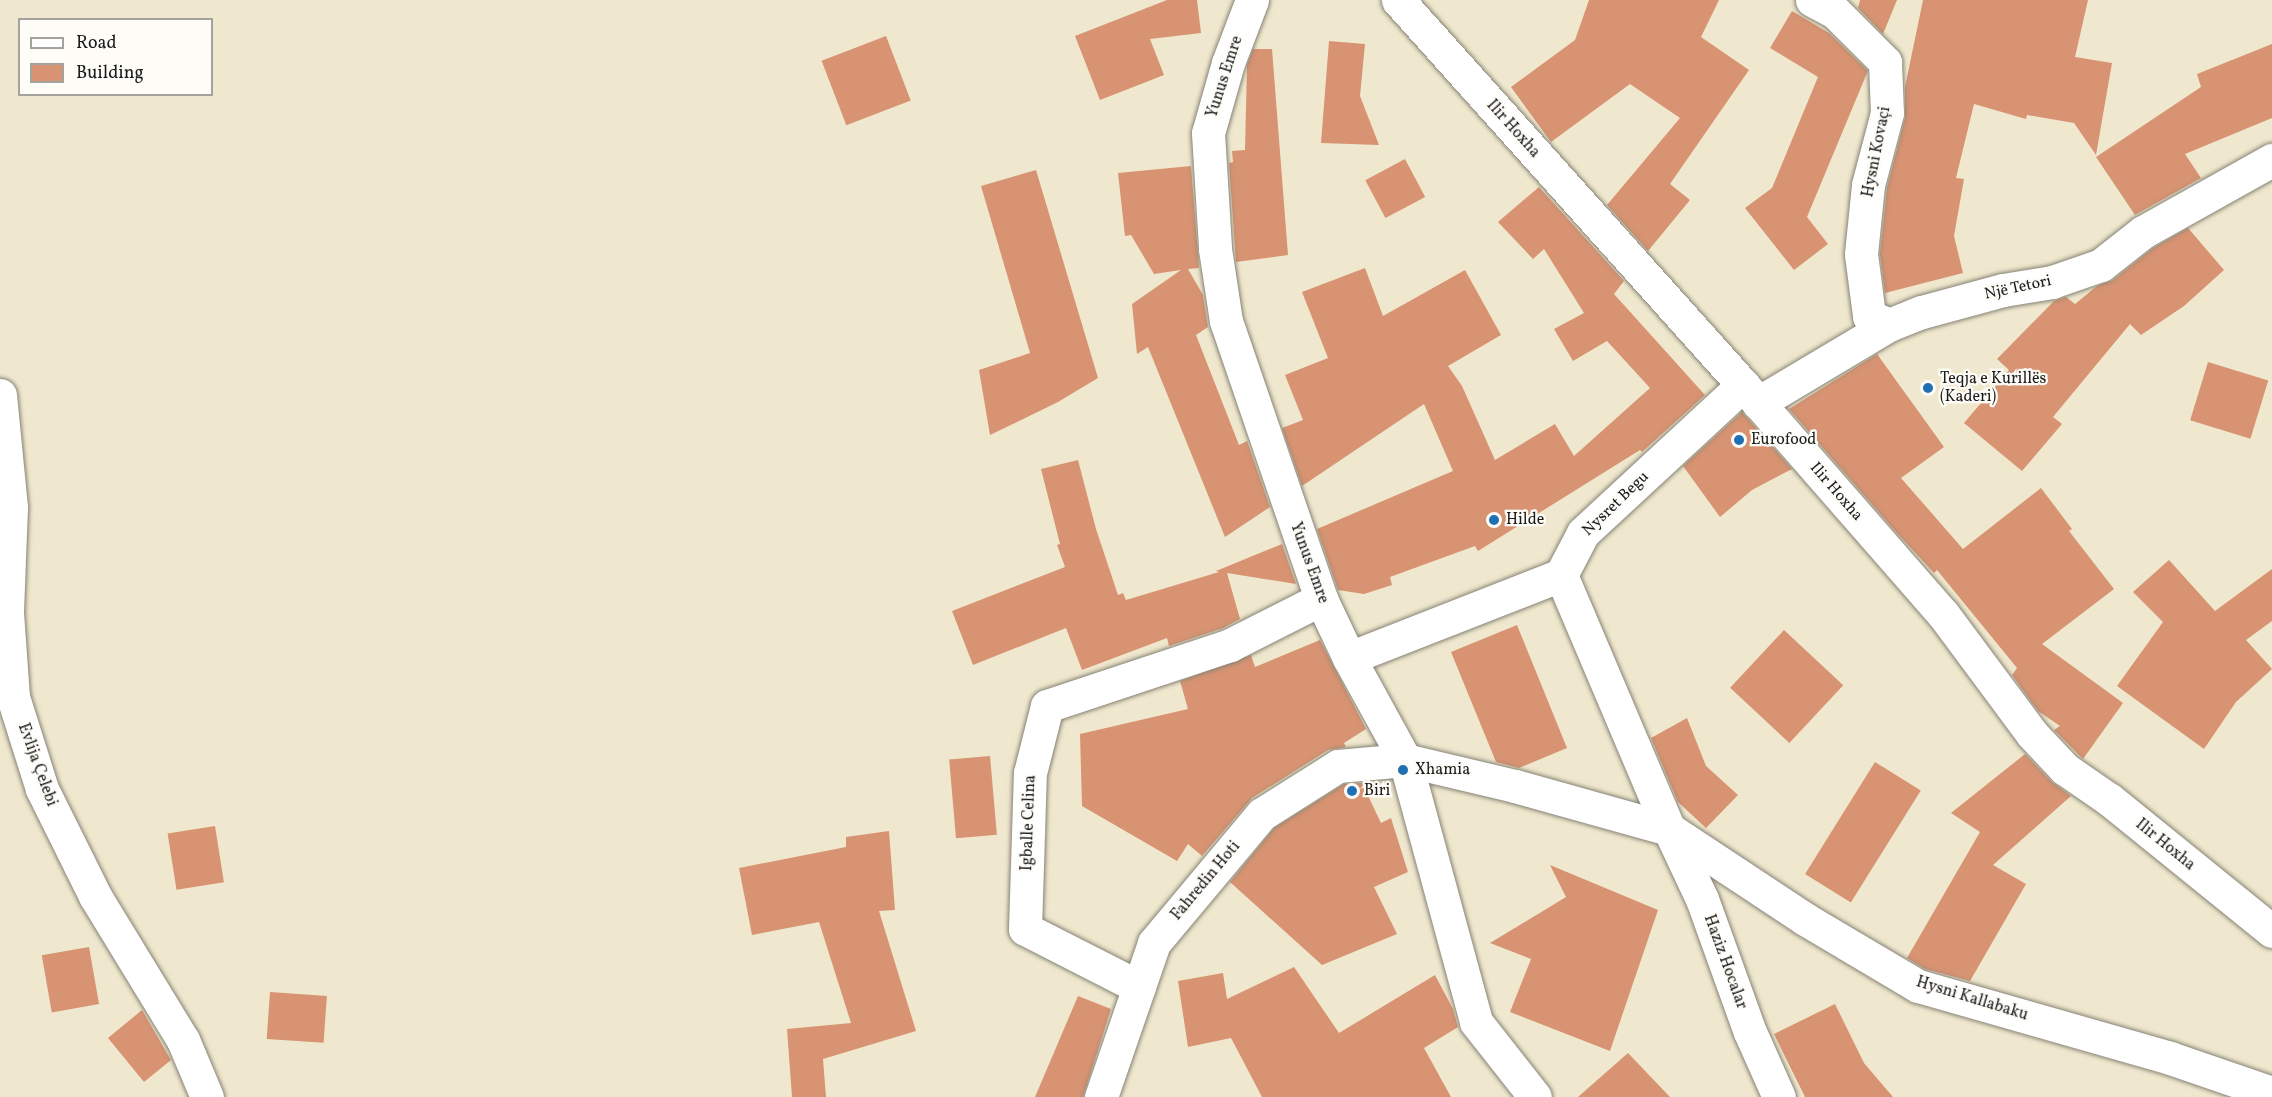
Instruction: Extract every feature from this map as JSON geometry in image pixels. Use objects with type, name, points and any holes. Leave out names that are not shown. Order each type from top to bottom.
[{"type":"street","name":"Yunus Emre","points":[[1252,0],[1228,63],[1208,134],[1215,249],[1226,321],[1321,598],[1349,657],[1405,760],[1476,1022],[1536,1097]]},
{"type":"street","name":"Ilir Hoxha","points":[[1398,0],[1943,614],[2032,734],[2065,769],[2110,800],[2272,931]]},
{"type":"street","name":"Hysni Kovaçi","points":[[1812,0],[1835,12],[1885,62],[1887,113],[1868,185],[1862,254],[1869,316],[1889,325]]},
{"type":"street","name":"Një Tetori","points":[[1750,394],[1889,325],[1949,303],[2003,290],[2052,282],[2101,265],[2143,232],[2272,160]]},
{"type":"street","name":"Nysret Begu","points":[[1561,575],[1583,533],[1750,394]]},
{"type":"street","name":"Evlija Çelebi","points":[[0,395],[11,507],[7,613],[13,697],[42,789],[95,896],[183,1040],[207,1097]]},
{"type":"street","points":[[1349,657],[1561,575]]},
{"type":"street","name":"Haziz Hocalar","points":[[1561,575],[1669,829],[1702,899],[1750,1032],[1779,1097]]},
{"type":"street","name":"Igballe Celina","points":[[1139,987],[1025,929],[1030,773],[1047,705],[1230,645],[1321,598]]},
{"type":"street","points":[[1405,760],[1515,786],[1669,829]]},
{"type":"street","name":"Fahredin Hoti","points":[[1101,1097],[1154,943],[1262,814],[1338,766],[1405,760]]},
{"type":"street","name":"Hysni Kallabaku","points":[[1669,829],[1805,919],[1918,986],[2170,1058],[2272,1093]]},
{"type":"building","points":[[1167,0],[1197,0],[1201,33],[1150,39],[1164,75],[1100,100],[1075,36]]},
{"type":"building","points":[[1589,0],[1719,0],[1701,37],[1749,70],[1670,184],[1690,200],[1648,251],[1607,205],[1680,118],[1630,84],[1551,142],[1511,87],[1575,40]]},
{"type":"building","points":[[1860,0],[1897,0],[1883,34],[1858,8]]},
{"type":"building","points":[[1923,0],[2088,0],[2075,57],[2112,63],[2096,155],[2074,123],[2027,115],[2026,119],[1974,104],[1956,178],[1964,179],[1954,236],[1963,273],[1885,293],[1880,254],[1887,188],[1905,118],[1905,87]]},
{"type":"building","points":[[1792,11],[1829,33],[1867,70],[1807,217],[1828,244],[1794,270],[1745,208],[1772,188],[1818,77],[1770,48]]},
{"type":"building","points":[[886,36],[911,100],[846,125],[822,61]]},
{"type":"building","points":[[1329,41],[1365,44],[1360,96],[1379,145],[1321,143]]},
{"type":"building","points":[[2272,44],[2272,118],[2185,154],[2201,178],[2135,215],[2096,157],[2201,87],[2197,74]]},
{"type":"building","points":[[1253,49],[1272,49],[1288,255],[1236,262],[1229,163],[1233,162],[1232,151],[1245,150],[1247,65]]},
{"type":"building","points":[[1405,159],[1425,197],[1385,218],[1365,180]]},
{"type":"building","points":[[1191,166],[1199,268],[1188,269],[1203,295],[1208,327],[1196,335],[1239,445],[1247,441],[1270,507],[1225,537],[1148,347],[1137,354],[1132,304],[1181,270],[1154,274],[1131,235],[1125,236],[1118,173]]},
{"type":"building","points":[[1036,170],[1098,378],[1058,402],[990,435],[979,370],[1030,353],[981,186]]},
{"type":"building","points":[[1539,187],[1624,281],[1614,294],[1705,395],[1642,452],[1640,450],[1478,551],[1475,546],[1390,577],[1392,585],[1364,594],[1338,590],[1317,529],[1453,471],[1424,404],[1302,486],[1282,428],[1303,420],[1285,375],[1328,358],[1302,292],[1365,268],[1383,316],[1465,270],[1501,335],[1448,366],[1462,386],[1495,460],[1555,424],[1574,456],[1650,388],[1607,341],[1573,361],[1554,329],[1584,313],[1544,249],[1533,259],[1498,222]]},
{"type":"building","points":[[2188,228],[2224,270],[2184,306],[2141,335],[2130,324],[2053,417],[2062,424],[2022,471],[1964,423],[2009,370],[1997,359],[2054,301],[2066,297],[2075,304],[2097,286],[2113,280],[2153,248]]},
{"type":"building","points":[[1877,354],[1944,447],[1901,478],[1963,549],[2041,488],[2072,529],[2069,531],[2114,589],[2042,644],[2123,703],[2083,759],[2054,730],[2060,726],[2038,711],[2012,675],[2017,668],[1937,570],[1934,573],[1896,532],[1789,409]]},
{"type":"building","points":[[2208,362],[2268,380],[2250,439],[2190,420]]},
{"type":"building","points":[[1742,412],[1792,469],[1752,490],[1720,517],[1683,466]]},
{"type":"building","points":[[1078,460],[1096,529],[1118,595],[1123,593],[1126,600],[1219,572],[1216,571],[1282,544],[1296,584],[1227,573],[1240,619],[1223,628],[1169,646],[1167,638],[1082,670],[1066,628],[973,665],[952,611],[1065,567],[1057,545],[1060,544],[1041,469]]},
{"type":"building","points":[[2169,560],[2215,611],[2272,569],[2272,621],[2246,640],[2272,669],[2236,702],[2204,749],[2117,686],[2163,622],[2133,592]]},
{"type":"building","points":[[1517,625],[1567,748],[1519,768],[1496,762],[1451,652]]},
{"type":"building","points":[[1784,630],[1843,685],[1789,743],[1730,688]]},
{"type":"building","points":[[1320,640],[1366,729],[1344,743],[1346,747],[1328,750],[1252,798],[1202,856],[1188,844],[1177,861],[1082,806],[1080,734],[1188,709],[1180,681],[1251,655],[1255,667]]},
{"type":"building","points":[[1687,718],[1706,766],[1738,795],[1706,828],[1678,802],[1651,738]]},
{"type":"building","points":[[2025,754],[2052,782],[2071,796],[1993,865],[2026,884],[1970,981],[1925,969],[1907,958],[1980,832],[1951,813]]},
{"type":"building","points":[[990,756],[997,835],[956,838],[949,760]]},
{"type":"building","points":[[1875,762],[1921,791],[1851,903],[1805,874]]},
{"type":"building","points":[[1362,783],[1381,823],[1391,818],[1408,872],[1374,887],[1397,934],[1322,965],[1230,882],[1274,828],[1344,784]]},
{"type":"building","points":[[215,826],[224,882],[177,890],[168,834]]},
{"type":"building","points":[[889,831],[895,910],[879,911],[916,1031],[823,1059],[826,1097],[792,1097],[787,1029],[851,1023],[819,922],[752,935],[739,868],[846,847],[846,837]]},
{"type":"building","points":[[1550,865],[1658,910],[1610,1051],[1510,1012],[1531,959],[1490,943],[1566,897]]},
{"type":"building","points":[[89,947],[99,1004],[52,1012],[42,955]]},
{"type":"building","points":[[1294,967],[1339,1033],[1435,975],[1453,1009],[1458,1027],[1424,1048],[1451,1097],[1262,1097],[1231,1038],[1188,1047],[1178,981],[1223,973],[1227,999]]},
{"type":"building","points":[[270,992],[327,996],[324,1043],[267,1039]]},
{"type":"building","points":[[1078,996],[1111,1009],[1083,1097],[1035,1097]]},
{"type":"building","points":[[1835,1004],[1864,1063],[1893,1097],[1805,1097],[1774,1034]]},
{"type":"building","points":[[142,1010],[171,1060],[144,1082],[108,1038]]},
{"type":"building","points":[[1628,1053],[1670,1097],[1578,1097]]},
{"type":"place","name":"Teqja e Kurillës (Kaderi)","points":[[1928,388]]},
{"type":"place","name":"Eurofood","points":[[1739,440]]},
{"type":"place","name":"Hilde","points":[[1494,520]]},
{"type":"place","name":"Xhamia","points":[[1403,770]]},
{"type":"place","name":"Biri","points":[[1352,791]]}]
